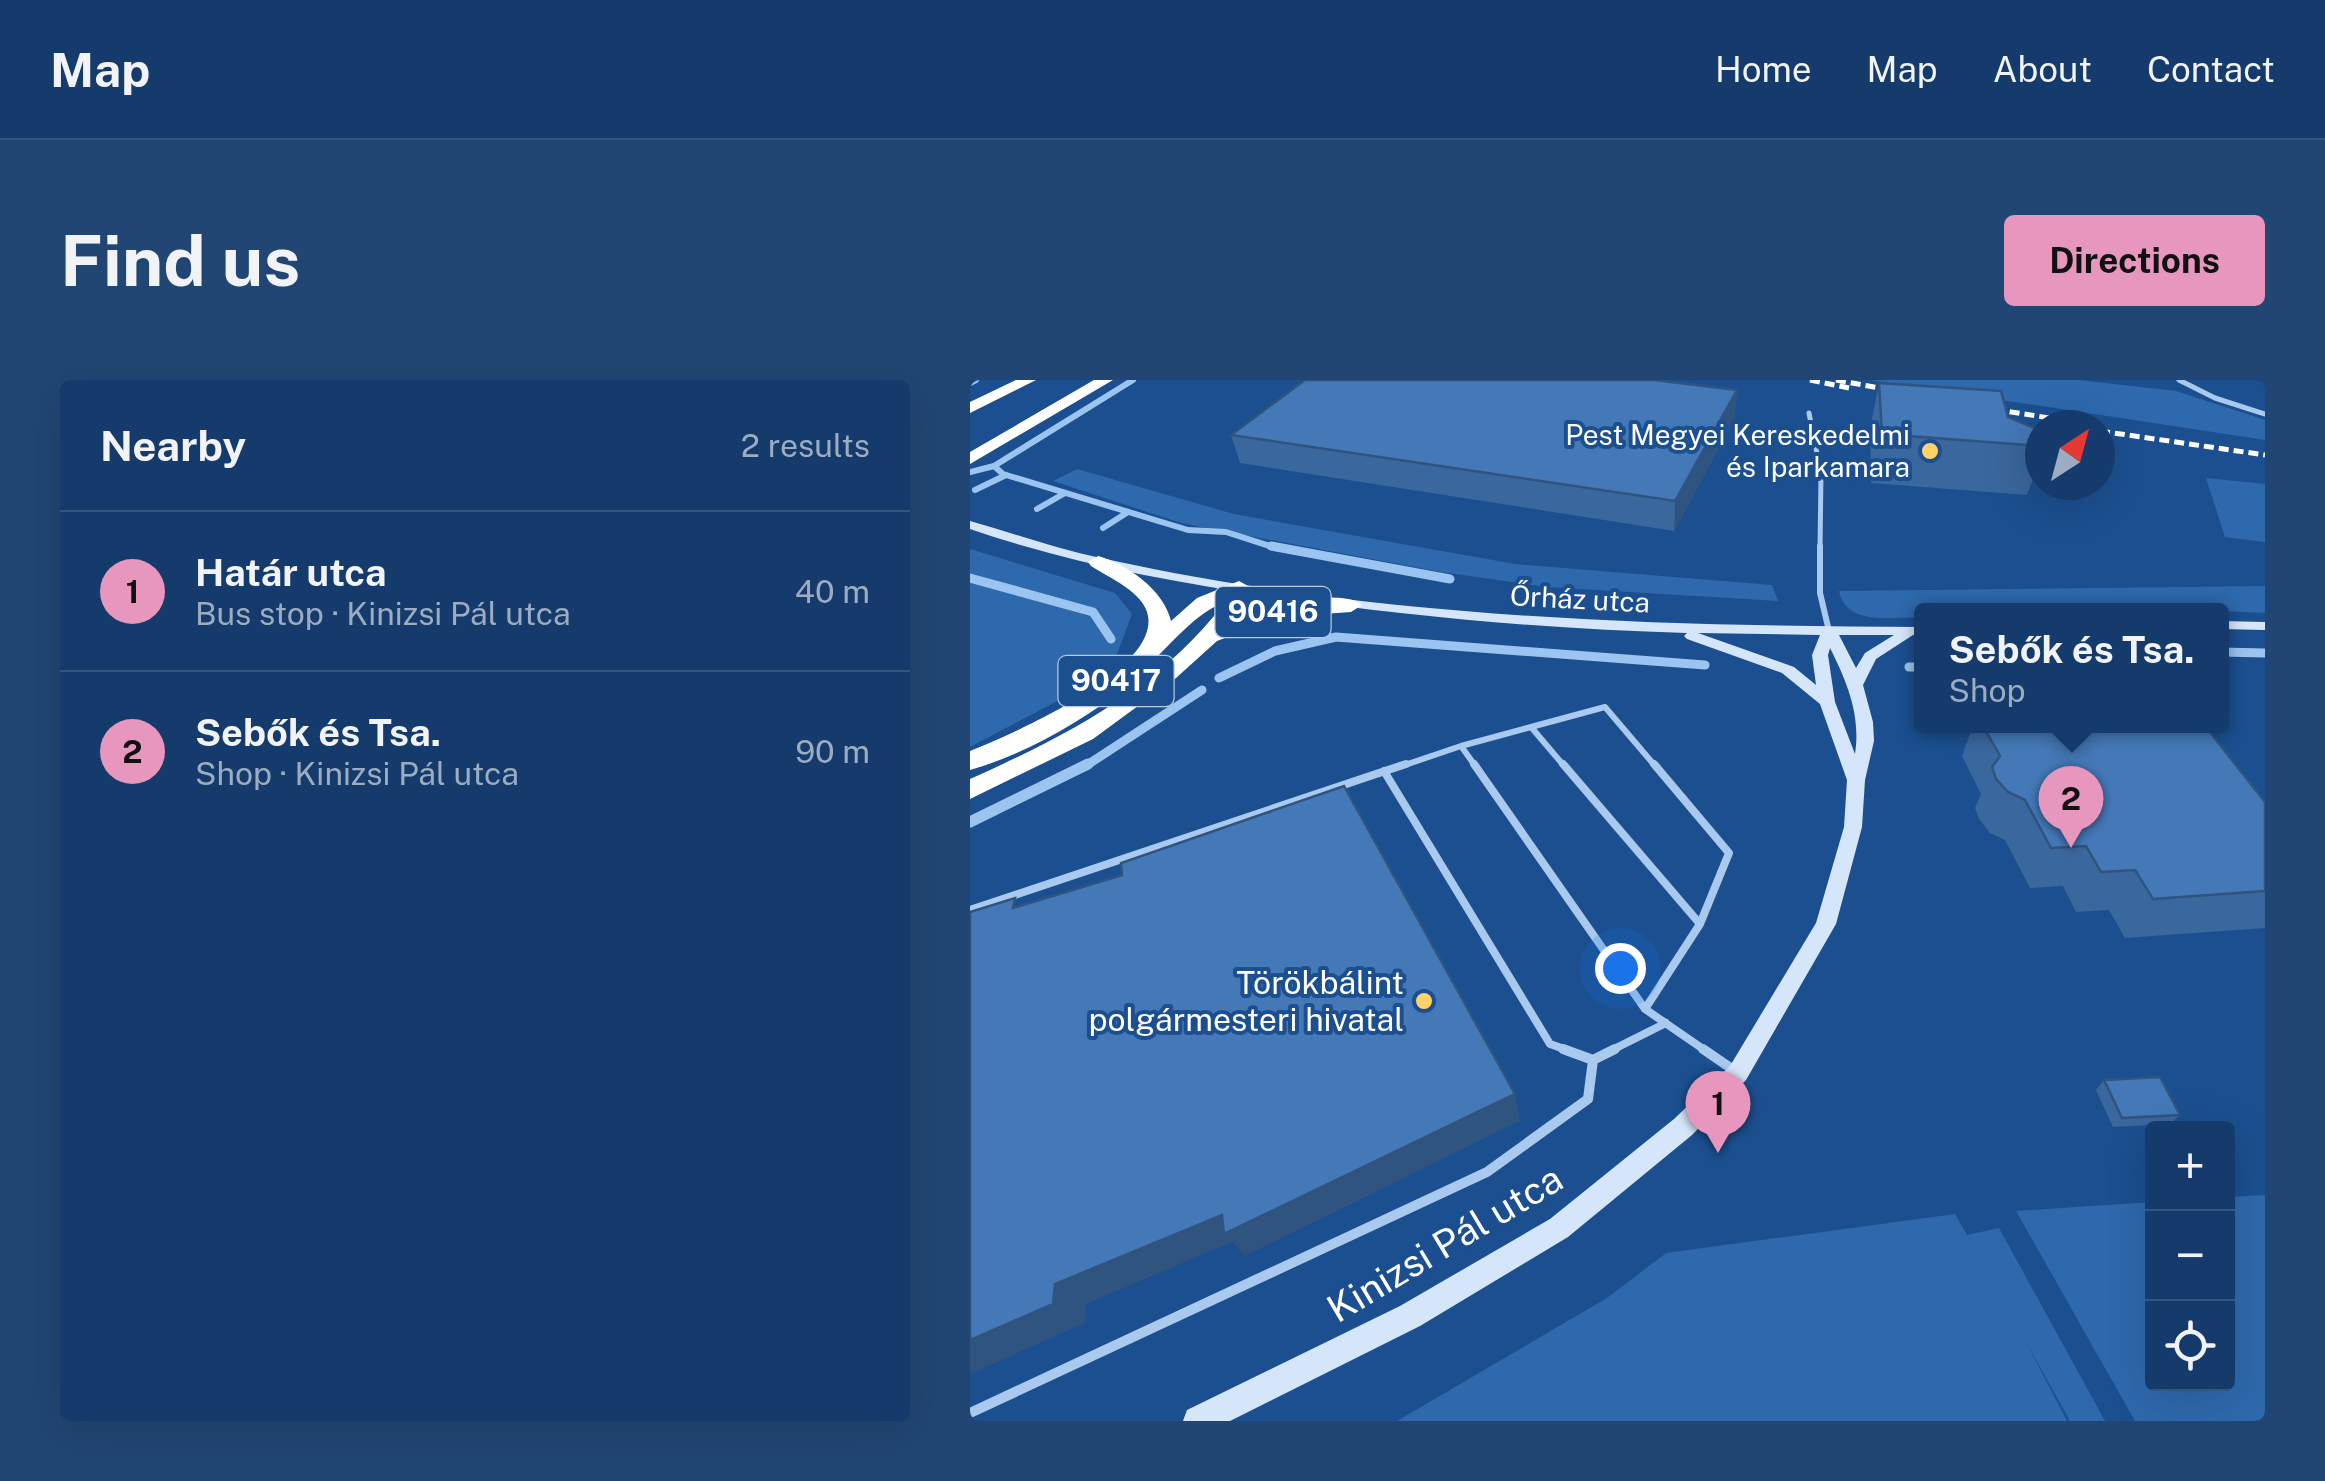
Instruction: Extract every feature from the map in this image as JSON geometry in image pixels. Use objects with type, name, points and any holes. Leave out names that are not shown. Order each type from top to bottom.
[{"type":"highway","points":[[970,408],[1028,380]]},
{"type":"highway","points":[[970,440],[1084,380]]},
{"type":"highway","points":[[970,459],[1105,380]]},
{"type":"highway","name":"90417","points":[[1098,562],[1152,602],[1162,622],[1158,645]]},
{"type":"highway","name":"90417","points":[[970,761],[1064,716],[1106,688],[1205,603],[1239,588]]},
{"type":"highway","name":"90416","points":[[970,790],[1068,744],[1113,714],[1201,643],[1234,609],[1239,588]]},
{"type":"highway","name":"90416","points":[[1201,643],[1258,615],[1351,605]]},
{"type":"street","name":"Őrház utca","points":[[970,525],[1098,562],[1351,605],[1466,617],[1662,629],[1914,631]]},
{"type":"street","points":[[2229,625],[2265,626]]},
{"type":"street","points":[[1662,629],[1724,646],[1788,670],[1826,702]]},
{"type":"street","name":"Kinizsi Pál utca","points":[[1198,1421],[1410,1316],[1559,1228],[1682,1127],[1738,1073],[1826,924],[1853,828],[1856,780],[1868,740],[1866,713],[1829,632]]},
{"type":"street","name":"Kinizsi Pál utca","points":[[1829,632],[1820,655],[1826,702],[1856,780]]},
{"type":"street","points":[[1856,684],[1866,662],[1879,648],[1914,634]]},
{"type":"lane","points":[[2179,380],[2215,398],[2265,414]]},
{"type":"lane","points":[[1809,413],[1822,474],[1820,593],[1829,632]]},
{"type":"lane","points":[[970,910],[1461,746],[1605,707],[1729,853],[1700,924],[1646,1009]]},
{"type":"lane","points":[[1531,727],[1700,924]]},
{"type":"lane","points":[[1461,746],[1646,1009],[1738,1073]]},
{"type":"lane","points":[[1384,772],[1550,1044],[1594,1060],[1666,1023]]},
{"type":"lane","points":[[970,1413],[1487,1172],[1588,1099],[1594,1060]]},
{"type":"shaded area","points":[[1870,380],[2079,380],[2176,391],[2265,420],[2265,440],[2115,417],[2115,410],[2068,410]]},
{"type":"shaded area","points":[[1077,469],[1234,514],[1515,564],[1772,585],[1778,601],[1547,587],[1441,572],[1181,523],[1053,481]]},
{"type":"shaded area","points":[[2206,478],[2265,484],[2265,542],[2225,537]]},
{"type":"shaded area","points":[[970,549],[1115,593],[1132,614],[1114,662],[1065,697],[970,747]]},
{"type":"shaded area","points":[[2265,586],[2265,613],[2229,611],[2229,603],[1914,603],[1914,617],[1885,618],[1851,610],[1839,591]]},
{"type":"shaded area","points":[[2265,1195],[2265,1421],[2135,1421],[2016,1211],[2145,1202],[2145,1391],[2235,1391],[2235,1197]]},
{"type":"shaded area","points":[[1955,1214],[1967,1235],[1999,1228],[2105,1421],[2070,1421],[2026,1342],[2067,1421],[1397,1421],[1607,1298],[1666,1253]]},
{"type":"building","points":[[1305,380],[1654,380],[1737,390],[1675,501],[1231,435]]},
{"type":"building","points":[[1879,383],[2001,391],[2008,417],[2025,424],[2025,445],[1882,434]]},
{"type":"building","points":[[1987,733],[2211,733],[2265,802],[2265,891],[2153,899],[2135,870],[2101,872],[2086,846],[2051,848],[2025,800],[2008,792],[1996,779],[1992,767],[2000,756]]},
{"type":"building","points":[[1344,786],[1515,1094],[1224,1234],[1222,1215],[1055,1284],[1053,1304],[970,1340],[970,912],[1015,898],[1013,908],[1122,875],[1121,863]]},
{"type":"building","points":[[2160,1077],[2180,1115],[2122,1118],[2104,1080]]},
{"type":"waterway","points":[[970,383],[976,380]]},
{"type":"waterway","points":[[994,466],[1133,380]]},
{"type":"waterway","points":[[970,472],[994,466]]},
{"type":"waterway","points":[[994,466],[1003,474],[1188,530],[1226,532],[1279,549]]},
{"type":"waterway","points":[[975,490],[1006,475]]},
{"type":"waterway","points":[[1037,509],[1065,493]]},
{"type":"waterway","points":[[1103,528],[1128,512]]},
{"type":"waterway","points":[[1271,546],[1450,579]]},
{"type":"waterway","points":[[970,578],[1093,612],[1111,639]]},
{"type":"waterway","points":[[1219,678],[1275,651],[1336,637],[1705,665]]},
{"type":"waterway","points":[[2229,652],[2265,653]]},
{"type":"waterway","points":[[1909,667],[1914,667]]},
{"type":"waterway","points":[[1084,767],[1202,690]]},
{"type":"waterway","points":[[970,822],[1088,764]]},
{"type":"railway","points":[[1810,380],[1849,388]]},
{"type":"railway","points":[[1836,380],[1906,393]]},
{"type":"railway","points":[[1980,407],[2025,414]]},
{"type":"railway","points":[[2115,433],[2265,455]]},
{"type":"place","name":"Pest Megyei Kereskedelmi és Iparkamara","points":[[1930,451]]},
{"type":"place","name":"Sebők és Tsa.","points":[[2071,848]]},
{"type":"place","name":"Törökbálint polgármesteri hivatal","points":[[1424,1001]]},
{"type":"place","name":"Határ utca","points":[[1718,1153]]}]
